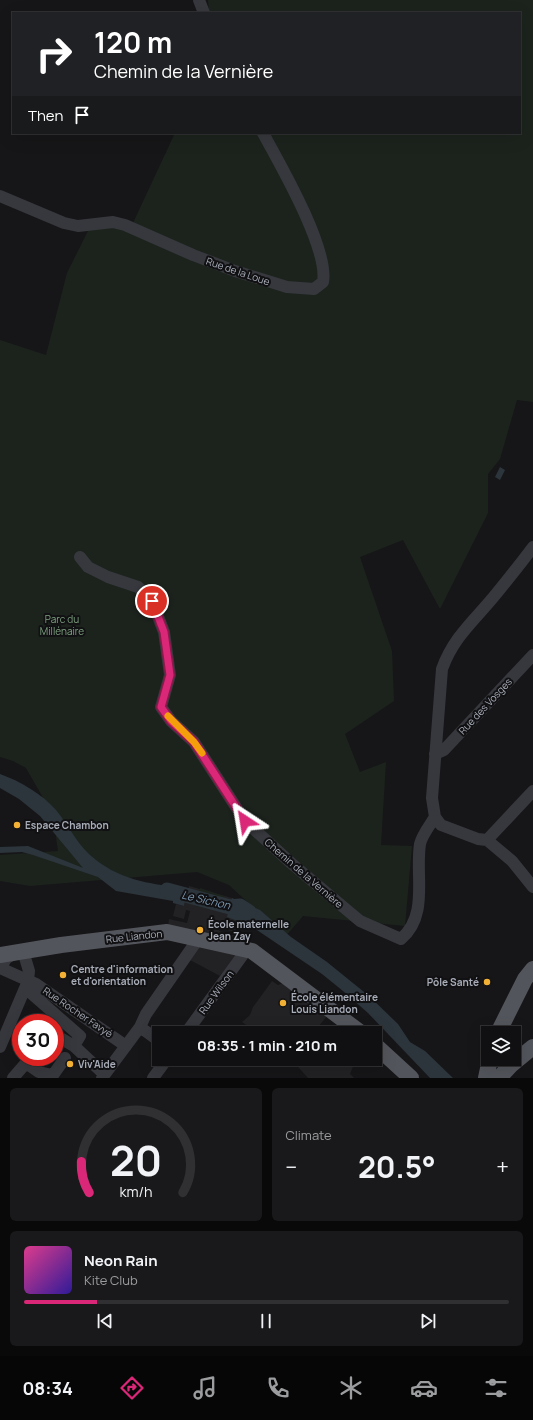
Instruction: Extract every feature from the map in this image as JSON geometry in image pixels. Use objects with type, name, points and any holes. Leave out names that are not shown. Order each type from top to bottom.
[{"type":"main road","name":"Rue Liandon","points":[[1,964],[23,951],[166,932],[252,951],[352,1026]]},
{"type":"main road","points":[[502,1026],[525,979],[533,969]]},
{"type":"main road","points":[[498,1077],[533,1047]]},
{"type":"main road","points":[[382,1051],[411,1078]]},
{"type":"main road","points":[[493,1066],[498,1077]]},
{"type":"main road","points":[[496,1066],[498,1077]]},
{"type":"street","points":[[199,0],[204,12]]},
{"type":"street","name":"Rue de la Loue","points":[[0,196],[64,223],[78,226],[113,222],[125,225],[192,255],[235,271],[287,287],[314,289],[323,282],[325,271],[311,228],[288,178],[264,134]]},
{"type":"street","points":[[533,547],[496,594],[456,640],[448,652],[442,669],[432,798],[435,817],[441,824],[450,829],[478,839],[487,840],[512,861],[533,887]]},
{"type":"street","name":"Chemin de la Vernière","points":[[80,557],[88,566],[108,577],[138,587],[152,601],[164,632],[170,675],[161,707],[171,721],[194,742],[245,821],[291,864],[360,920],[401,939],[410,932],[420,905],[418,877],[420,843],[435,817]]},
{"type":"street","name":"Rue des Vosges","points":[[435,754],[444,750],[533,655]]},
{"type":"street","points":[[487,840],[533,792]]},
{"type":"street","points":[[64,1040],[74,1046],[103,1076],[140,1027],[146,1014],[198,939]]},
{"type":"street","name":"Rue Wilson","points":[[191,1026],[242,956],[243,950]]},
{"type":"street","points":[[0,1047],[28,981],[29,971],[23,951]]},
{"type":"street","name":"Rue Rocher Favyé","points":[[1,964],[28,981],[36,984],[126,1046]]},
{"type":"street","points":[[28,981],[32,994],[80,1036],[74,1046]]},
{"type":"street","points":[[140,1027],[152,1036]]},
{"type":"street","points":[[14,1078],[26,1063],[39,1072],[52,1076],[65,1058]]},
{"type":"street","points":[[153,1078],[162,1066]]},
{"type":"shaded area","points":[[500,467],[505,470],[500,480],[495,477]]},
{"type":"shaded area","points":[[0,774],[23,784],[50,804],[61,816],[84,849],[106,867],[117,873],[140,881],[188,888],[184,906],[173,903],[173,901],[116,891],[98,877],[33,855],[22,852],[0,853],[0,847],[28,846],[83,868],[40,816],[19,799],[0,788]]},
{"type":"shaded area","name":"École maternelle Jean Zay","points":[[189,886],[232,898],[228,917],[238,920],[235,932],[220,928],[219,931],[237,936],[233,943],[235,956],[220,976],[190,960],[188,932],[168,926],[169,919],[187,923],[190,911],[186,910],[184,919],[173,916],[176,904],[184,906]]},
{"type":"shaded area","points":[[232,898],[260,910],[291,937],[327,962],[369,996],[398,1024],[410,1042],[425,1051],[453,1078],[430,1078],[382,1026],[322,974],[251,926],[227,917]]},
{"type":"shaded area","name":"École élémentaire Louis Liandon","points":[[272,981],[278,985],[283,983],[327,1016],[319,1026],[248,1026],[242,1022],[250,1015],[253,1007]]},
{"type":"shaded area","points":[[297,1066],[353,1066],[350,1074],[354,1078],[308,1078]]},
{"type":"green space","name":"Parc du Millénaire","points":[[208,0],[533,0],[533,402],[517,400],[500,459],[488,474],[488,513],[440,609],[403,540],[360,557],[392,651],[394,701],[345,734],[360,772],[386,762],[381,845],[412,846],[405,926],[303,916],[285,937],[229,885],[197,872],[30,886],[0,881],[0,855],[58,851],[53,815],[26,768],[13,761],[0,757],[0,340],[46,355],[67,273],[93,221],[133,223],[175,134],[521,134],[521,12],[209,12]]},
{"type":"green space","points":[[200,888],[224,896],[219,911],[195,906]]},
{"type":"waterway","name":"Le Sichon","points":[[167,890],[230,907],[240,906],[249,912]]},
{"type":"slow traffic","points":[[168,716],[171,721],[194,742],[202,753]]},
{"type":"place","name":"Espace Chambon","points":[[17,825]]},
{"type":"place","name":"École maternelle Jean Zay","points":[[200,930]]},
{"type":"place","name":"Centre d'information et d'orientation","points":[[63,975]]},
{"type":"place","name":"Pôle Santé","points":[[487,982]]},
{"type":"place","name":"École élémentaire Louis Liandon","points":[[283,1003]]},
{"type":"place","name":"Viv'Aide","points":[[70,1064]]},
{"type":"route","points":[[152,601],[164,632],[170,675],[161,707],[171,721],[194,742],[245,821]]}]
